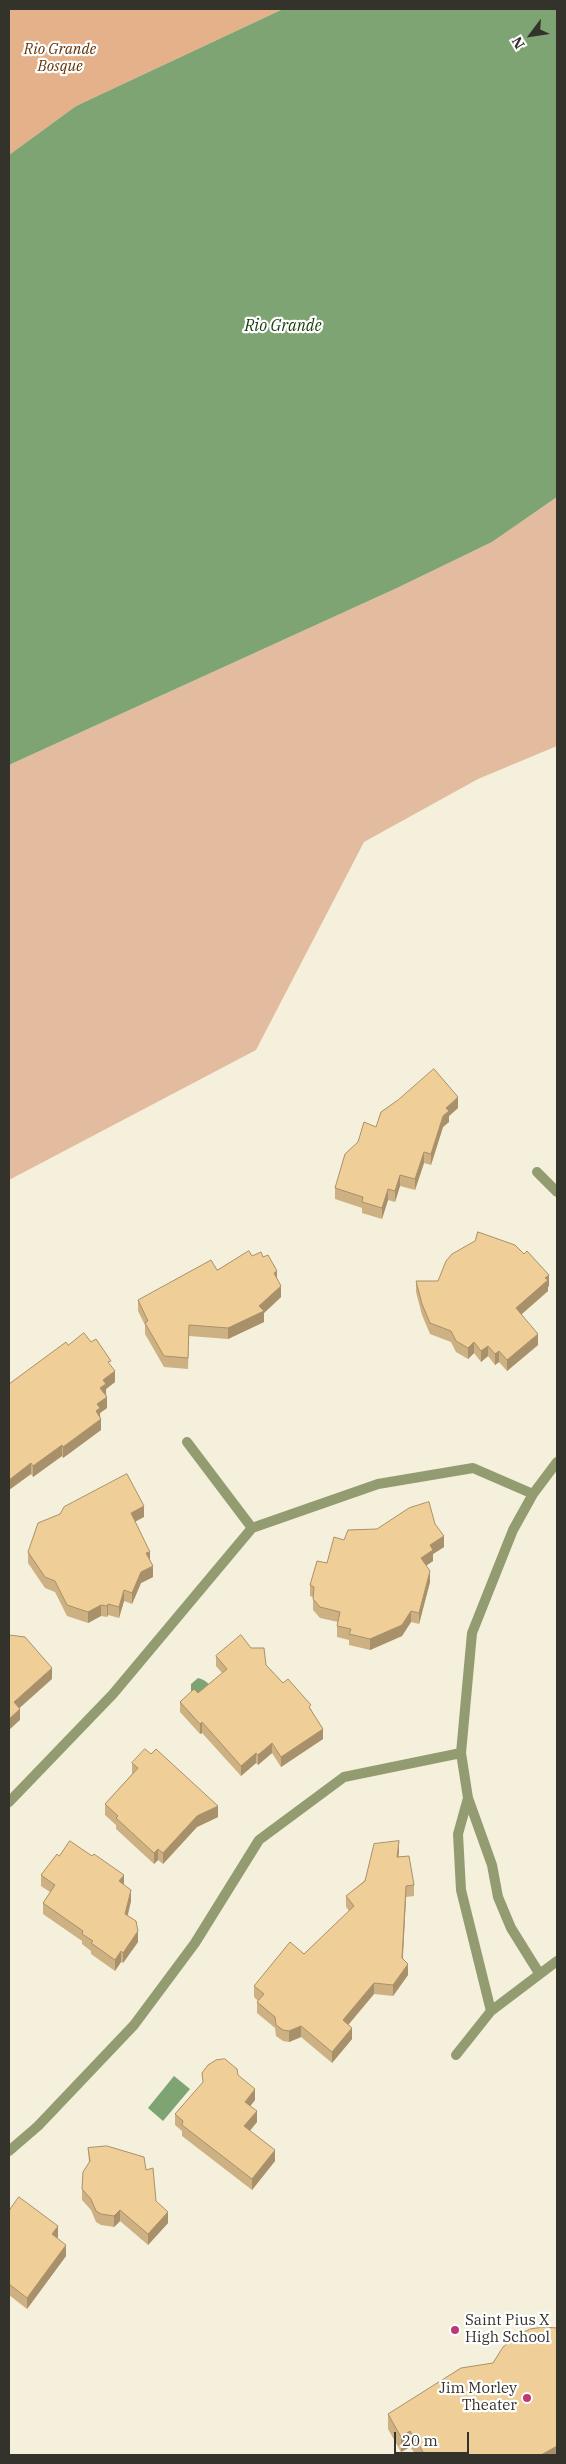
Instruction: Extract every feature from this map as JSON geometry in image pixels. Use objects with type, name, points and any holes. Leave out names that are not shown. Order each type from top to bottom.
[{"type":"street","points":[[537,1172],[557,1192]]},
{"type":"street","points":[[187,1442],[252,1528]]},
{"type":"street","points":[[539,1973],[511,1928],[498,1897],[492,1864],[468,1798],[461,1753],[472,1632],[513,1530],[533,1494],[557,1462]]},
{"type":"street","points":[[9,1802],[113,1694],[252,1528],[378,1484],[473,1468],[533,1494]]},
{"type":"street","points":[[9,2151],[38,2126],[134,2025],[195,1943],[259,1840],[344,1777],[461,1753]]},
{"type":"street","points":[[468,1798],[458,1834],[461,1890],[491,2011]]},
{"type":"street","points":[[456,2055],[491,2011],[557,1961]]},
{"type":"shaded area","points":[[557,497],[557,746],[478,779],[364,842],[256,1050],[9,1180],[9,765],[397,588],[492,542]]},
{"type":"green space","name":"Rio Grande Bosque","points":[[9,9],[283,9],[76,106],[9,155]]},
{"type":"water","name":"Rio Grande","points":[[283,9],[557,9],[557,497],[492,542],[397,588],[9,765],[9,155],[76,106]]},
{"type":"water","points":[[198,1678],[209,1684],[221,1702],[191,1691],[191,1684]]},
{"type":"water","points":[[174,2076],[190,2089],[163,2121],[148,2108]]},
{"type":"building","points":[[434,1069],[458,1097],[446,1108],[449,1111],[443,1116],[431,1154],[424,1152],[415,1179],[400,1175],[395,1191],[388,1189],[382,1208],[362,1202],[363,1197],[335,1188],[345,1154],[358,1142],[364,1122],[376,1127],[381,1112]]},
{"type":"building","points":[[478,1232],[515,1245],[524,1254],[527,1251],[549,1275],[545,1278],[548,1280],[516,1308],[538,1334],[507,1360],[499,1351],[495,1354],[488,1346],[481,1351],[474,1342],[468,1348],[456,1341],[451,1331],[430,1323],[422,1304],[416,1281],[438,1281],[446,1261],[452,1254],[475,1241]]},
{"type":"building","points":[[249,1251],[252,1256],[261,1252],[263,1257],[268,1255],[277,1271],[274,1273],[281,1286],[259,1306],[264,1311],[228,1328],[189,1325],[188,1358],[164,1356],[145,1323],[148,1321],[138,1300],[211,1260],[217,1270]]},
{"type":"building","points":[[84,1333],[91,1342],[96,1339],[111,1361],[108,1362],[115,1371],[103,1380],[106,1384],[100,1388],[107,1397],[97,1404],[100,1408],[96,1411],[101,1419],[63,1447],[62,1445],[33,1466],[31,1463],[9,1480],[9,1384],[66,1342],[68,1345]]},
{"type":"building","points":[[127,1474],[144,1506],[131,1513],[150,1552],[146,1553],[153,1566],[141,1572],[132,1593],[124,1590],[119,1607],[108,1604],[107,1606],[101,1605],[88,1612],[67,1605],[55,1581],[45,1577],[28,1552],[38,1523],[60,1514],[64,1507]]},
{"type":"building","points":[[429,1502],[435,1524],[444,1536],[430,1545],[433,1550],[421,1558],[430,1571],[419,1613],[411,1611],[402,1625],[370,1639],[349,1634],[351,1629],[337,1626],[340,1612],[320,1607],[313,1599],[314,1587],[310,1585],[317,1561],[327,1563],[334,1537],[344,1540],[348,1530],[377,1529],[409,1508]]},
{"type":"building","points":[[9,1635],[25,1637],[52,1668],[14,1702],[20,1709],[9,1719]]},
{"type":"building","points":[[241,1635],[251,1648],[264,1648],[266,1665],[283,1683],[288,1679],[311,1705],[309,1707],[323,1729],[281,1757],[272,1743],[258,1755],[256,1753],[241,1766],[202,1722],[200,1724],[180,1702],[194,1689],[198,1693],[227,1669],[216,1656]]},
{"type":"building","points":[[145,1749],[151,1754],[156,1749],[218,1806],[197,1816],[163,1853],[158,1849],[154,1853],[116,1818],[118,1816],[105,1804],[138,1768],[132,1763]]},
{"type":"building","points":[[70,1841],[92,1856],[94,1854],[124,1875],[119,1881],[131,1890],[125,1914],[136,1921],[138,1931],[123,1953],[121,1951],[115,1960],[91,1943],[93,1941],[82,1934],[83,1931],[43,1903],[55,1885],[41,1875]]},
{"type":"building","points":[[399,1841],[397,1857],[409,1856],[414,1885],[406,1886],[402,1958],[408,1964],[393,1985],[374,1983],[343,2020],[352,2028],[332,2052],[301,2026],[289,2031],[283,2030],[276,2025],[275,2017],[257,2002],[264,1994],[254,1986],[290,1942],[304,1954],[354,1906],[346,1896],[365,1881],[374,1844]]},
{"type":"building","points":[[225,2059],[237,2069],[238,2075],[255,2089],[245,2102],[257,2111],[244,2126],[275,2150],[252,2179],[182,2125],[183,2121],[175,2114],[203,2082],[202,2073],[208,2065],[216,2060]]},
{"type":"building","points":[[107,2146],[144,2157],[146,2170],[153,2168],[156,2201],[168,2212],[148,2234],[120,2210],[114,2216],[101,2214],[96,2211],[91,2199],[82,2189],[83,2172],[90,2161],[88,2148]]},
{"type":"building","points":[[19,2197],[58,2226],[52,2234],[66,2245],[27,2298],[9,2284],[9,2211]]},
{"type":"building","points":[[557,2328],[557,2446],[541,2455],[425,2455],[410,2431],[401,2437],[388,2414],[461,2368],[493,2363],[503,2347],[516,2336],[530,2329]]},
{"type":"place","name":"Saint Pius X High School","points":[[455,2330]]},
{"type":"place","name":"Jim Morley Theater","points":[[527,2398]]}]
